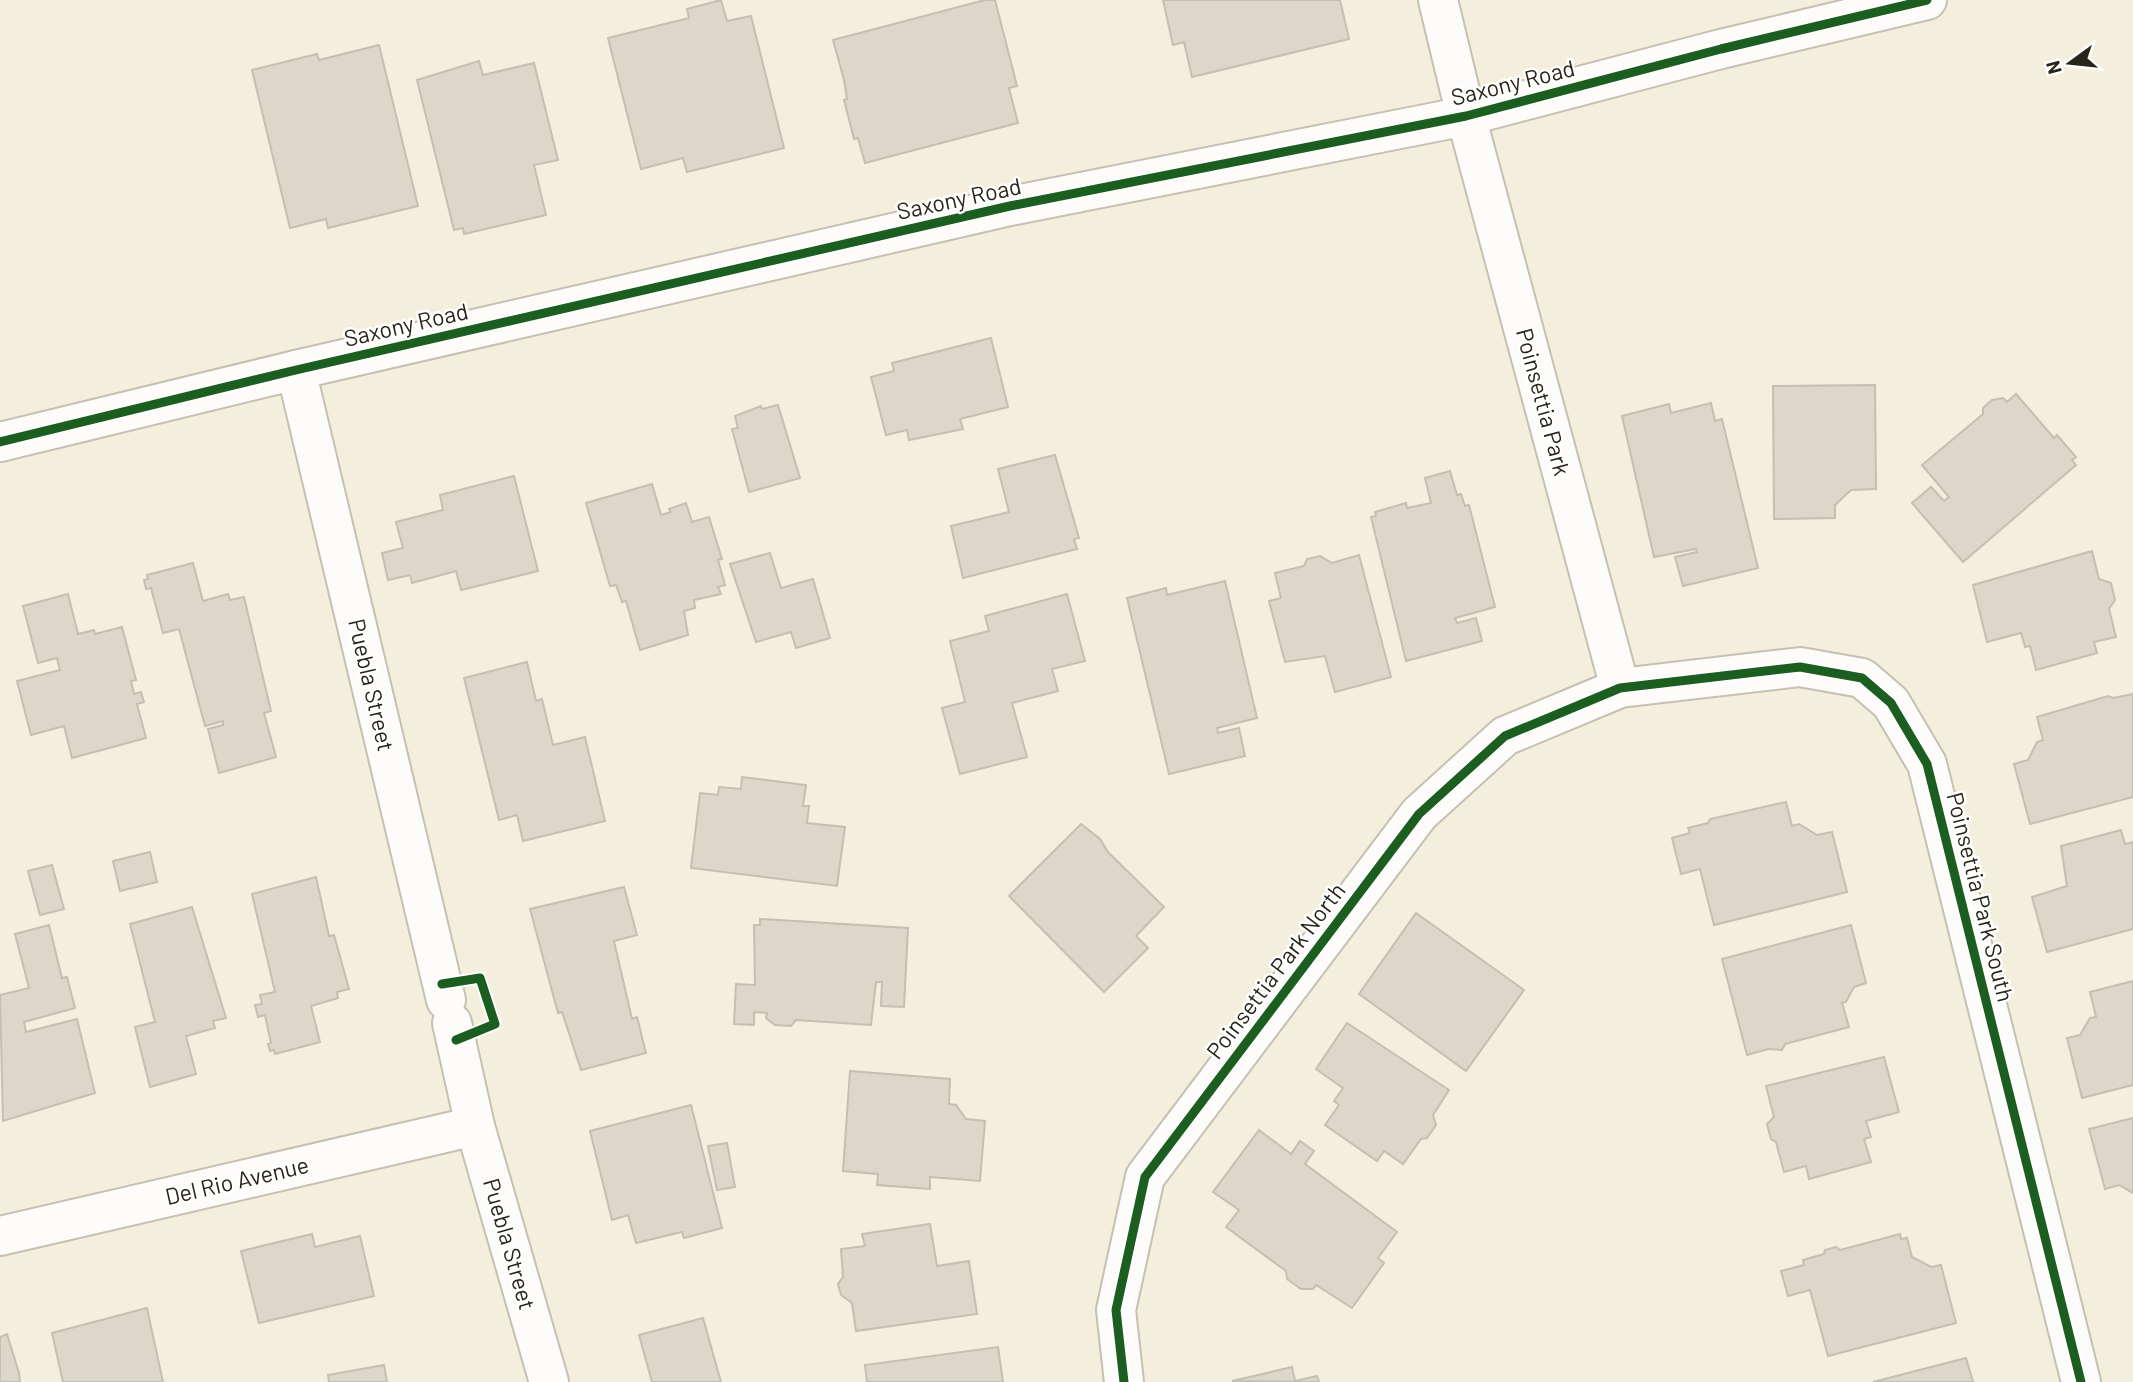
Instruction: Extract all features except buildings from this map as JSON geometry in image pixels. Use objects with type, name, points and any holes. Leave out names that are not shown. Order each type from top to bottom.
[{"type":"street","name":"Poinsettia Park","points":[[1438,0],[1466,117],[1620,688]]},
{"type":"street","name":"Saxony Road","points":[[0,442],[296,370],[1010,206],[1466,117],[1721,49],[1927,0]]},
{"type":"street","name":"Puebla Street","points":[[296,370],[475,1126],[549,1382]]},
{"type":"street","name":"Poinsettia Park South","points":[[1620,688],[1800,667],[1862,678],[1891,703],[1927,764],[2081,1382]]},
{"type":"street","name":"Poinsettia Park North","points":[[1124,1382],[1116,1310],[1145,1177],[1419,814],[1505,736],[1620,688]]},
{"type":"street","name":"Del Rio Avenue","points":[[0,1236],[475,1126]]},
{"type":"cycle path","points":[[0,442],[296,370],[1010,206],[1466,116],[1721,49],[1927,0]]},
{"type":"cycle path","points":[[1124,1382],[1116,1310],[1145,1177],[1419,814],[1505,736],[1620,688],[1800,667],[1862,678],[1891,703],[1927,764],[2081,1382]]},
{"type":"cycle path","points":[[442,984],[480,978],[495,1024],[456,1040]]}]
